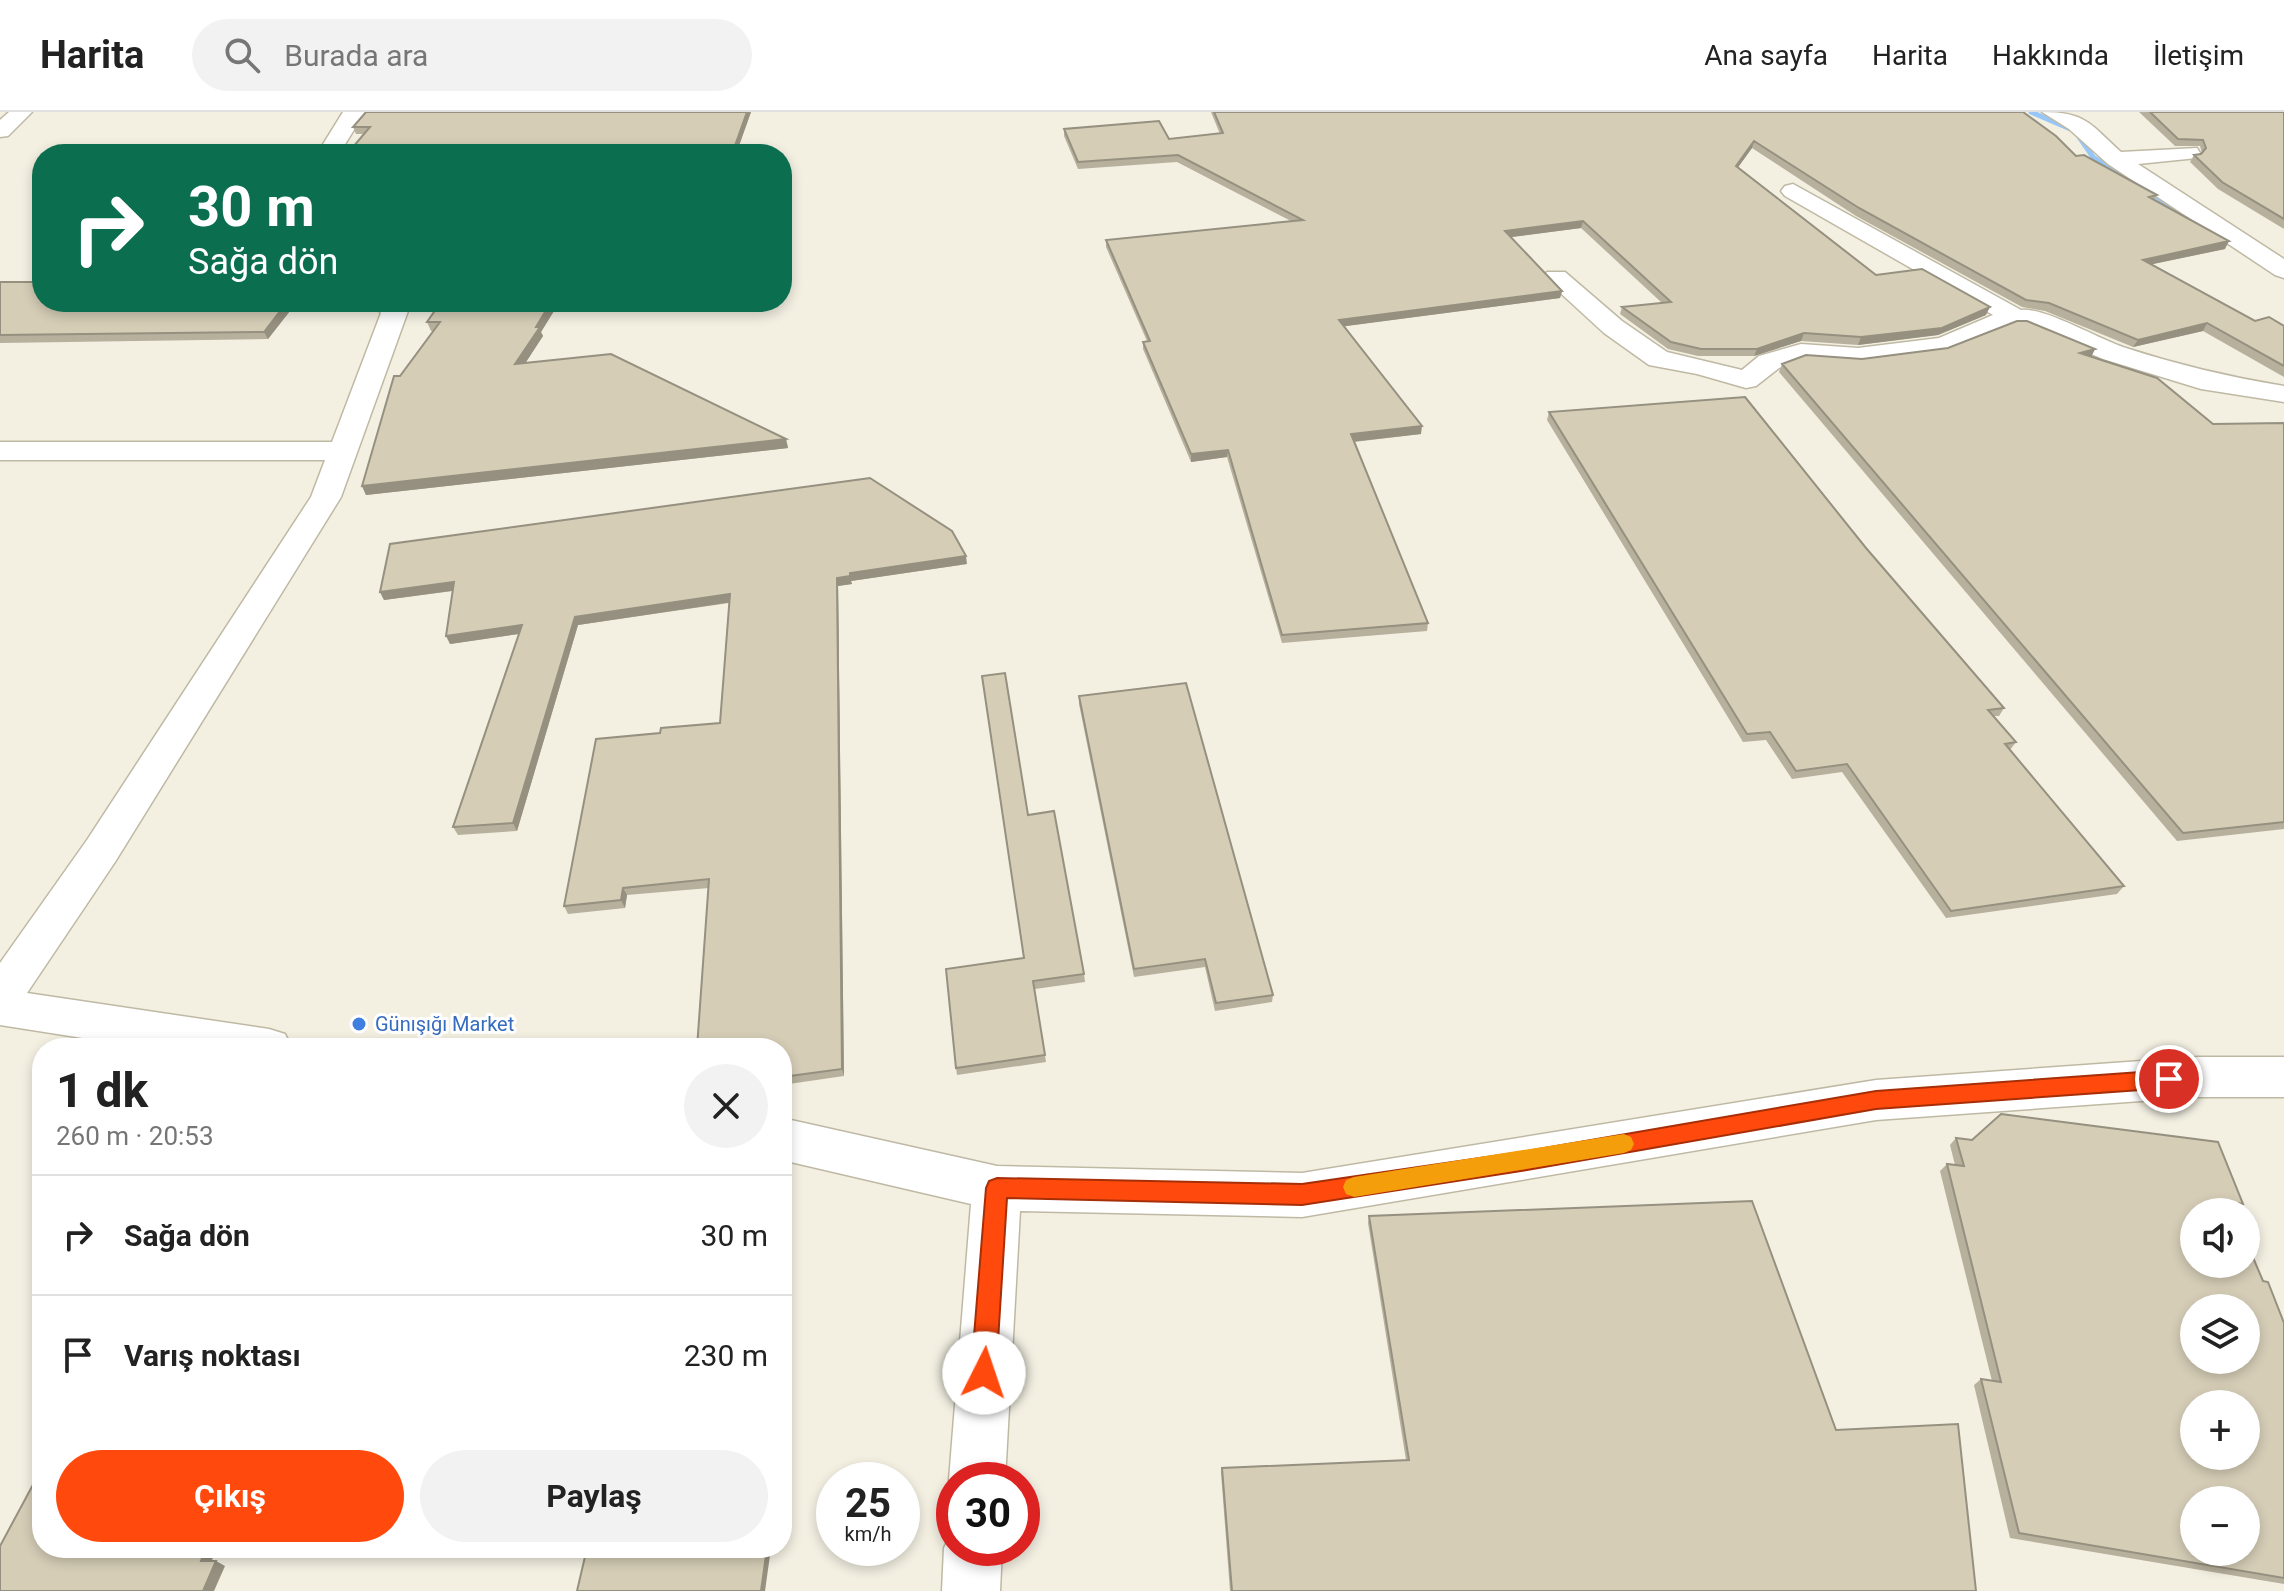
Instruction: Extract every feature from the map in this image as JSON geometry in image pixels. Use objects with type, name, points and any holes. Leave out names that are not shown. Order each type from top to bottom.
[{"type":"street","points":[[0,131],[21,112]]},
{"type":"street","points":[[334,144],[354,112]]},
{"type":"street","points":[[2053,112],[2077,124],[2116,159],[2284,270]]},
{"type":"street","points":[[2116,159],[2189,153]]},
{"type":"street","points":[[1793,191],[2016,318]]},
{"type":"street","points":[[1556,277],[1613,327],[1659,359],[1701,366],[1746,380],[1769,362],[1801,352],[1858,356],[1944,345],[2016,318],[2027,317],[2113,353],[2211,383],[2284,394]]},
{"type":"street","points":[[0,998],[101,851],[326,497],[395,312]]},
{"type":"street","points":[[0,451],[343,451]]},
{"type":"street","points":[[0,1007],[203,1038]]},
{"type":"street","points":[[792,1141],[997,1188],[1302,1195],[1876,1100],[2198,1077],[2284,1077]]},
{"type":"street","points":[[978,1462],[997,1188]]},
{"type":"street","points":[[971,1591],[972,1566]]},
{"type":"building","points":[[366,112],[747,112],[736,144],[356,144],[370,127],[353,127]]},
{"type":"building","points":[[1214,112],[2023,112],[2056,136],[2076,156],[2084,155],[2157,195],[2149,197],[2229,241],[2143,260],[2255,321],[2269,317],[2284,326],[2284,366],[2207,323],[2138,340],[2049,303],[2026,300],[1859,208],[1754,141],[1736,166],[1876,275],[1922,269],[1990,307],[1942,328],[1861,337],[1804,333],[1757,349],[1701,349],[1671,342],[1622,307],[1671,302],[1583,221],[1505,231],[1562,291],[1339,320],[1422,426],[1351,434],[1428,623],[1282,635],[1228,450],[1191,454],[1143,342],[1150,341],[1106,240],[1303,220],[1178,155],[1078,162],[1064,129],[1159,121],[1169,139],[1223,133]]},
{"type":"building","points":[[2150,112],[2284,112],[2284,219],[2222,182],[2194,155],[2201,154],[2206,148],[2203,140],[2178,139]]},
{"type":"building","points":[[0,282],[32,282],[32,312],[279,312],[264,332],[0,335]]},
{"type":"building","points":[[434,312],[545,312],[536,327],[540,327],[515,364],[611,354],[786,439],[362,486],[394,376],[400,376],[440,322],[427,322]]},
{"type":"building","points":[[2017,321],[2027,321],[2095,349],[2080,353],[2157,378],[2213,424],[2284,423],[2284,822],[2183,833],[1782,364],[1806,355],[1862,359],[1948,348]]},
{"type":"building","points":[[1745,397],[1866,548],[2004,708],[1988,710],[2016,742],[2005,744],[2124,886],[1951,911],[1847,764],[1796,771],[1770,732],[1747,734],[1549,412]]},
{"type":"building","points":[[870,478],[952,531],[966,556],[850,573],[850,576],[837,578],[842,1069],[792,1076],[792,1038],[698,1038],[709,879],[623,888],[621,900],[564,906],[596,739],[660,733],[661,728],[720,723],[730,594],[575,617],[513,823],[453,827],[522,625],[446,636],[454,582],[380,592],[390,544]]},
{"type":"building","points":[[1005,673],[1028,815],[1054,811],[1084,974],[1033,981],[1045,1055],[956,1068],[946,969],[1024,958],[982,676]]},
{"type":"building","points":[[1186,683],[1273,995],[1216,1003],[1205,959],[1134,969],[1079,696]]},
{"type":"building","points":[[2001,1114],[2218,1142],[2241,1198],[2180,1198],[2180,1278],[2260,1278],[2260,1274],[2263,1281],[2268,1282],[2284,1323],[2284,1578],[2213,1566],[2260,1566],[2260,1486],[2180,1486],[2180,1560],[2019,1533],[1981,1379],[2001,1382],[1947,1164],[1964,1166],[1956,1138],[1972,1140]]},
{"type":"building","points":[[1752,1201],[1836,1430],[1958,1424],[1976,1591],[1232,1591],[1222,1468],[1409,1460],[1369,1216]]},
{"type":"building","points":[[32,1487],[32,1558],[202,1558],[201,1561],[216,1561],[203,1591],[0,1591],[0,1546]]},
{"type":"building","points":[[585,1558],[766,1558],[761,1591],[577,1591]]},
{"type":"waterway","points":[[2031,112],[2075,131],[2093,157],[2193,220]]},
{"type":"slow traffic","points":[[1354,1187],[1624,1144]]},
{"type":"place","name":"Günışığı Market","points":[[359,1024]]},
{"type":"route","points":[[984,1373],[997,1188],[1302,1195],[1876,1100],[2169,1079]]}]
